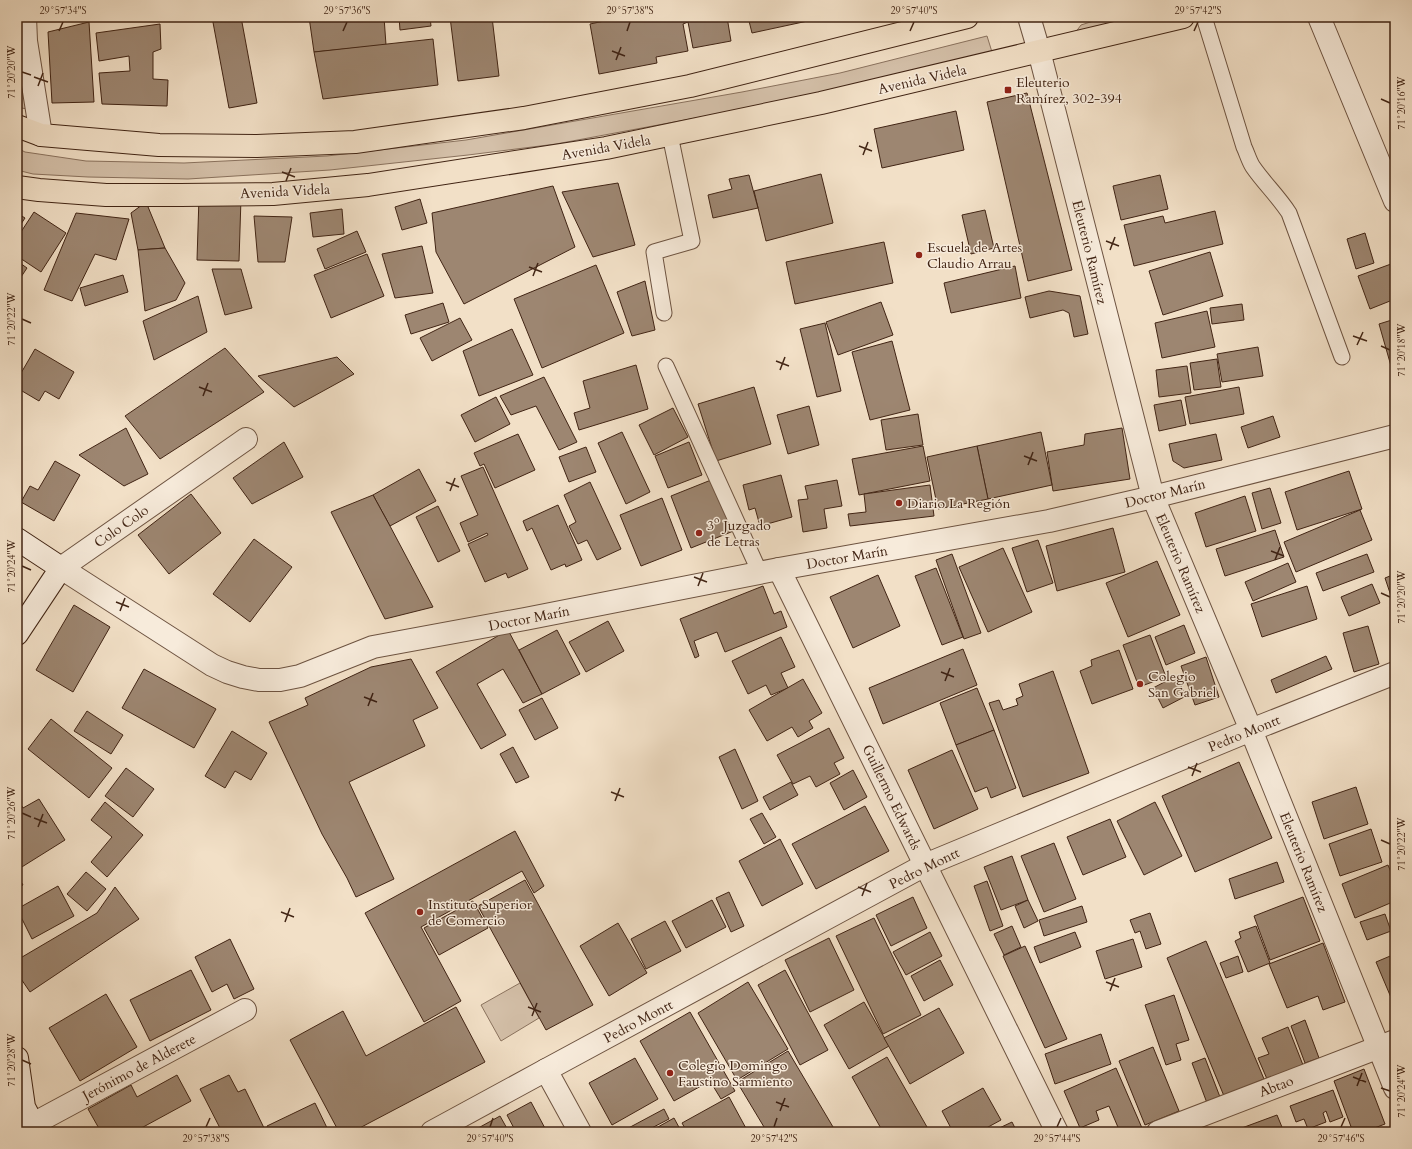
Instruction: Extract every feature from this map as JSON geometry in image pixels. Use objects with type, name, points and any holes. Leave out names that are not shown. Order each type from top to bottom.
[{"type":"main road","points":[[17,126],[41,135],[166,145],[256,146],[355,142],[524,118],[690,86],[967,17]]},
{"type":"main road","name":"Avenida Videla","points":[[17,186],[39,190],[106,195],[273,194],[368,185],[606,148],[670,135],[820,103],[1183,17]]},
{"type":"street","points":[[25,17],[26,41],[41,135]]},
{"type":"street","name":"Eleuterio Ramírez","points":[[1029,17],[1153,497],[1251,730],[1387,1044],[1395,1088]]},
{"type":"street","points":[[1319,17],[1395,201]]},
{"type":"street","name":"Doctor Marín","points":[[17,539],[212,665],[243,677],[259,680],[280,680],[300,676],[373,647],[769,571],[1049,521],[1153,497],[1395,436]]},
{"type":"street","name":"Colo Colo","points":[[17,634],[61,568],[246,439]]},
{"type":"street","name":"Guillermo Edwards","points":[[769,571],[925,865],[1057,1132]]},
{"type":"street","name":"Pedro Montt","points":[[432,1132],[925,865],[1251,730],[1395,673]]},
{"type":"street","name":"Jerónimo de Alderete","points":[[28,1116],[245,1010]]},
{"type":"street","name":"Abtao","points":[[1158,1132],[1387,1044]]},
{"type":"street","points":[[17,1058],[28,1116]]},
{"type":"street","points":[[546,1070],[580,1132]]},
{"type":"lane","points":[[1204,17],[1244,147],[1252,165],[1264,182],[1282,202],[1288,213],[1342,357]]},
{"type":"lane","points":[[664,313],[654,252],[692,241],[670,135]]},
{"type":"lane","points":[[666,366],[769,571]]},
{"type":"shaded area","points":[[1106,17],[1144,17],[1075,33],[1081,25]]},
{"type":"shaded area","points":[[987,36],[992,52],[846,89],[556,144],[330,170],[188,179],[88,177],[33,174],[17,170],[17,148],[25,152],[86,161],[184,163],[327,156],[466,140],[742,92],[840,73]]},
{"type":"shaded area","points":[[17,42],[27,109],[17,107]]},
{"type":"shaded area","points":[[520,983],[539,1018],[501,1041],[481,1005]]},
{"type":"building","points":[[212,17],[241,17],[257,103],[229,108]]},
{"type":"building","points":[[309,17],[384,17],[386,45],[314,52]]},
{"type":"building","points":[[399,17],[430,17],[431,26],[400,30]]},
{"type":"building","points":[[450,17],[492,17],[499,76],[458,81]]},
{"type":"building","points":[[623,17],[727,17],[731,41],[693,48],[688,22],[683,24],[688,51],[656,57],[657,63],[599,74],[590,24]]},
{"type":"building","points":[[748,17],[817,17],[817,19],[752,33]]},
{"type":"building","points":[[822,17],[845,17],[823,21]]},
{"type":"building","points":[[89,22],[94,102],[52,103],[48,32]]},
{"type":"building","points":[[160,24],[161,49],[153,52],[153,79],[168,80],[167,106],[102,104],[99,73],[130,71],[129,56],[99,61],[96,33]]},
{"type":"building","points":[[433,39],[438,85],[323,99],[314,52]]},
{"type":"building","points":[[1027,93],[1072,270],[1028,281],[987,102]]},
{"type":"building","points":[[956,111],[964,150],[882,168],[874,129]]},
{"type":"building","points":[[821,174],[833,223],[766,241],[754,191]]},
{"type":"building","points":[[749,175],[758,208],[713,218],[708,195],[732,189],[729,179]]},
{"type":"building","points":[[1160,175],[1168,209],[1121,220],[1113,186]]},
{"type":"building","points":[[618,183],[635,245],[593,257],[562,192]]},
{"type":"building","points":[[553,186],[575,247],[464,304],[436,252],[432,213]]},
{"type":"building","points":[[199,197],[241,198],[239,261],[197,260]]},
{"type":"building","points":[[420,199],[427,223],[402,230],[395,207]]},
{"type":"building","points":[[146,202],[165,248],[138,250],[131,213]]},
{"type":"building","points":[[342,209],[344,234],[313,237],[310,213]]},
{"type":"building","points":[[985,210],[994,248],[971,254],[962,215]]},
{"type":"building","points":[[1215,211],[1223,244],[1134,266],[1124,225],[1163,216],[1165,223]]},
{"type":"building","points":[[34,212],[66,233],[41,272],[17,256],[17,238]]},
{"type":"building","points":[[17,213],[25,218],[17,230]]},
{"type":"building","points":[[76,213],[129,219],[116,260],[95,254],[72,301],[44,290]]},
{"type":"building","points":[[254,216],[292,217],[285,262],[258,262]]},
{"type":"building","points":[[357,231],[366,252],[325,269],[317,249]]},
{"type":"building","points":[[1365,233],[1374,263],[1356,269],[1347,239]]},
{"type":"building","points":[[884,242],[893,283],[795,304],[786,262]]},
{"type":"building","points":[[422,246],[433,293],[395,298],[382,254]]},
{"type":"building","points":[[165,248],[185,283],[176,300],[145,311],[138,250]]},
{"type":"building","points":[[1210,252],[1223,296],[1163,315],[1149,271]]},
{"type":"building","points":[[367,254],[384,296],[331,318],[314,275]]},
{"type":"building","points":[[17,261],[27,268],[17,283]]},
{"type":"building","points":[[1391,264],[1395,274],[1395,299],[1370,309],[1358,276]]},
{"type":"building","points":[[596,265],[624,333],[542,368],[514,299]]},
{"type":"building","points":[[1015,266],[1021,298],[951,313],[944,283]]},
{"type":"building","points":[[212,269],[241,269],[252,308],[225,315]]},
{"type":"building","points":[[123,275],[128,292],[85,306],[80,288]]},
{"type":"building","points":[[645,281],[655,330],[632,336],[617,292]]},
{"type":"building","points":[[1049,291],[1080,296],[1088,334],[1074,337],[1069,313],[1063,310],[1030,318],[1025,297]]},
{"type":"building","points":[[198,296],[207,332],[154,360],[143,321]]},
{"type":"building","points":[[881,302],[893,335],[838,355],[826,322]]},
{"type":"building","points":[[443,303],[449,322],[411,334],[405,315]]},
{"type":"building","points":[[1242,304],[1244,320],[1212,324],[1210,308]]},
{"type":"building","points":[[1207,311],[1215,347],[1162,358],[1155,323]]},
{"type":"building","points":[[460,318],[472,340],[432,361],[420,338]]},
{"type":"building","points":[[1395,319],[1395,380],[1379,324]]},
{"type":"building","points":[[825,323],[841,391],[817,397],[800,329]]},
{"type":"building","points":[[512,329],[533,375],[479,396],[463,351]]},
{"type":"building","points":[[892,341],[910,410],[870,420],[852,352]]},
{"type":"building","points":[[1258,347],[1263,376],[1222,382],[1217,354]]},
{"type":"building","points":[[225,348],[264,392],[160,459],[125,416]]},
{"type":"building","points":[[35,349],[74,372],[59,399],[45,391],[39,401],[17,388],[17,380]]},
{"type":"building","points":[[337,357],[354,374],[294,407],[258,376]]},
{"type":"building","points":[[1217,359],[1221,387],[1194,390],[1190,363]]},
{"type":"building","points":[[636,365],[648,409],[579,430],[574,413],[590,408],[583,381]]},
{"type":"building","points":[[1187,366],[1191,393],[1159,397],[1156,370]]},
{"type":"building","points":[[544,377],[577,442],[559,450],[536,406],[511,415],[500,396]]},
{"type":"building","points":[[754,387],[771,444],[716,461],[698,404]]},
{"type":"building","points":[[1239,387],[1244,414],[1190,424],[1185,397]]},
{"type":"building","points":[[496,397],[510,424],[475,442],[461,415]]},
{"type":"building","points":[[1181,400],[1186,425],[1159,431],[1154,405]]},
{"type":"building","points":[[809,406],[819,445],[788,454],[777,415]]},
{"type":"building","points":[[673,408],[688,437],[654,455],[639,425]]},
{"type":"building","points":[[918,414],[923,445],[886,450],[881,420]]},
{"type":"building","points":[[1273,416],[1280,437],[1248,448],[1241,427]]},
{"type":"building","points":[[126,428],[148,474],[124,486],[79,455]]},
{"type":"building","points":[[1122,428],[1130,479],[1053,491],[1047,452],[1084,445],[1085,434]]},
{"type":"building","points":[[622,432],[650,492],[626,504],[598,443]]},
{"type":"building","points":[[1041,432],[1052,485],[988,499],[977,446]]},
{"type":"building","points":[[518,434],[535,470],[495,488],[484,464],[480,466],[474,453]]},
{"type":"building","points":[[1216,434],[1222,460],[1184,468],[1173,461],[1169,444]]},
{"type":"building","points":[[284,442],[303,477],[252,504],[233,478]]},
{"type":"building","points":[[689,442],[702,475],[668,488],[655,456]]},
{"type":"building","points":[[923,446],[930,481],[859,495],[852,459]]},
{"type":"building","points":[[977,446],[988,499],[938,509],[927,457]]},
{"type":"building","points":[[586,447],[596,472],[569,482],[559,457]]},
{"type":"building","points":[[55,461],[80,475],[54,521],[21,502],[30,486],[38,490]]},
{"type":"building","points":[[483,467],[528,569],[508,578],[506,573],[485,582],[468,544],[488,535],[487,533],[468,542],[460,523],[478,515],[461,476]]},
{"type":"building","points":[[419,469],[436,501],[390,526],[373,495]]},
{"type":"building","points":[[1349,471],[1362,509],[1297,530],[1285,492]]},
{"type":"building","points":[[781,475],[792,517],[760,526],[755,508],[749,510],[743,485]]},
{"type":"building","points":[[716,478],[736,530],[691,548],[671,496]]},
{"type":"building","points":[[837,480],[842,506],[824,509],[827,528],[803,532],[798,500],[808,499],[805,486]]},
{"type":"building","points":[[590,482],[621,549],[597,560],[587,540],[578,544],[569,526],[576,522],[564,495]]},
{"type":"building","name":"Diario La Región","points":[[930,485],[934,516],[850,526],[848,514],[866,512],[864,494]]},
{"type":"building","points":[[1270,488],[1281,523],[1262,529],[1252,493]]},
{"type":"building","points":[[191,494],[221,533],[169,574],[138,535]]},
{"type":"building","points":[[373,495],[433,607],[385,619],[331,512]]},
{"type":"building","points":[[1245,496],[1256,531],[1206,547],[1195,513]]},
{"type":"building","points":[[662,498],[682,550],[641,566],[620,515]]},
{"type":"building","points":[[558,505],[582,560],[566,567],[565,564],[551,570],[532,528],[527,531],[523,521]]},
{"type":"building","points":[[438,506],[460,551],[438,562],[416,517]]},
{"type":"building","points":[[1360,510],[1372,540],[1296,572],[1284,542]]},
{"type":"building","points":[[1113,528],[1125,572],[1057,591],[1046,546]]},
{"type":"building","points":[[1275,530],[1284,557],[1225,576],[1216,549]]},
{"type":"building","points":[[254,539],[292,567],[250,622],[213,594]]},
{"type":"building","points":[[1038,540],[1053,583],[1027,592],[1012,548]]},
{"type":"building","points":[[1003,548],[1032,612],[988,632],[959,567]]},
{"type":"building","points":[[952,554],[981,633],[964,639],[936,560]]},
{"type":"building","points":[[1367,554],[1374,572],[1323,591],[1316,573]]},
{"type":"building","points":[[1157,561],[1180,615],[1128,637],[1106,583]]},
{"type":"building","points":[[1288,563],[1296,582],[1253,601],[1245,582]]},
{"type":"building","points":[[936,568],[963,637],[942,645],[915,576]]},
{"type":"building","points":[[1395,574],[1395,608],[1385,578]]},
{"type":"building","points":[[878,575],[900,626],[853,648],[830,597]]},
{"type":"building","points":[[1372,584],[1380,603],[1349,616],[1341,597]]},
{"type":"building","points":[[763,586],[774,614],[781,611],[787,627],[725,652],[717,632],[694,641],[699,656],[695,658],[680,619]]},
{"type":"building","points":[[1307,586],[1317,619],[1262,637],[1251,604]]},
{"type":"building","points":[[74,605],[110,627],[73,692],[36,670]]},
{"type":"building","points":[[608,621],[624,651],[586,672],[569,642]]},
{"type":"building","points":[[1184,625],[1195,653],[1166,665],[1155,637]]},
{"type":"building","points":[[1368,626],[1379,664],[1354,672],[1343,633]]},
{"type":"building","points":[[508,630],[542,694],[523,703],[503,669],[477,684],[506,735],[481,749],[436,672]]},
{"type":"building","points":[[557,630],[580,674],[542,694],[519,650]]},
{"type":"building","points":[[1150,635],[1166,677],[1139,687],[1123,645]]},
{"type":"building","points":[[781,637],[795,667],[781,673],[788,688],[771,695],[766,685],[748,694],[732,661]]},
{"type":"building","points":[[963,649],[977,685],[883,724],[869,688]]},
{"type":"building","points":[[1119,650],[1133,689],[1092,704],[1080,671],[1092,666],[1091,660]]},
{"type":"building","points":[[1326,656],[1332,669],[1276,693],[1271,680]]},
{"type":"building","points":[[1206,657],[1219,697],[1195,705],[1181,666]]},
{"type":"building","points":[[411,659],[438,708],[413,720],[425,746],[349,782],[394,879],[356,897],[322,834],[269,722],[308,705],[305,698],[371,667]]},
{"type":"building","points":[[144,669],[216,709],[194,748],[122,708]]},
{"type":"building","points":[[1053,671],[1089,773],[1023,797],[989,703],[999,700],[1003,710],[1018,705],[1016,699],[1023,696],[1019,684]]},
{"type":"building","points":[[1176,676],[1186,696],[1163,708],[1153,688]]},
{"type":"building","points":[[803,679],[822,713],[809,721],[813,728],[798,737],[792,727],[767,741],[749,710]]},
{"type":"building","points":[[977,688],[994,730],[956,745],[940,703]]},
{"type":"building","points":[[542,698],[558,728],[535,740],[519,710]]},
{"type":"building","points":[[87,711],[123,735],[111,754],[74,731]]},
{"type":"building","points":[[51,719],[112,768],[89,798],[28,749]]},
{"type":"building","points":[[829,728],[844,758],[834,763],[840,774],[816,787],[810,776],[793,784],[777,755]]},
{"type":"building","points":[[994,730],[1016,788],[991,798],[987,787],[975,792],[956,745]]},
{"type":"building","points":[[232,731],[267,753],[251,780],[235,771],[225,788],[205,776]]},
{"type":"building","points":[[513,747],[529,777],[516,783],[500,754]]},
{"type":"building","points":[[735,749],[758,801],[742,809],[719,757]]},
{"type":"building","points":[[952,750],[978,809],[934,829],[908,770]]},
{"type":"building","points":[[1239,762],[1272,838],[1195,872],[1162,796]]},
{"type":"building","points":[[126,768],[154,789],[133,817],[105,796]]},
{"type":"building","points":[[853,770],[867,797],[844,810],[830,783]]},
{"type":"building","points":[[791,782],[798,795],[770,810],[763,797]]},
{"type":"building","points":[[1356,787],[1368,824],[1324,839],[1312,802]]},
{"type":"building","points":[[17,798],[23,808],[39,799],[65,840],[17,870]]},
{"type":"building","points":[[105,802],[143,835],[107,877],[91,862],[112,837],[91,820]]},
{"type":"building","points":[[1155,802],[1182,856],[1144,875],[1117,821]]},
{"type":"building","points":[[865,806],[889,851],[816,889],[792,844]]},
{"type":"building","points":[[762,813],[776,837],[764,844],[750,819]]},
{"type":"building","points":[[1110,819],[1126,857],[1083,875],[1067,837]]},
{"type":"building","points":[[1371,829],[1382,862],[1340,876],[1329,844]]},
{"type":"building","points":[[515,831],[544,886],[534,893],[522,871],[421,927],[461,1001],[424,1022],[365,913]]},
{"type":"building","points":[[780,839],[803,884],[762,906],[739,861]]},
{"type":"building","points":[[1054,843],[1076,899],[1044,912],[1021,856]]},
{"type":"building","points":[[1012,856],[1028,900],[1001,910],[984,867]]},
{"type":"building","points":[[1277,862],[1284,882],[1235,899],[1229,879]]},
{"type":"building","points":[[1388,865],[1395,882],[1395,901],[1355,918],[1342,884]]},
{"type":"building","points":[[86,872],[106,889],[87,911],[67,894]]},
{"type":"building","points":[[17,875],[23,885],[17,888]]},
{"type":"building","points":[[525,880],[593,1005],[546,1030],[478,906]]},
{"type":"building","points":[[987,881],[1003,926],[990,931],[974,886]]},
{"type":"building","points":[[58,886],[74,916],[32,939],[17,909]]},
{"type":"building","points":[[115,887],[139,919],[30,992],[17,973],[17,960],[97,913]]},
{"type":"building","points":[[729,892],[744,926],[731,932],[716,898]]},
{"type":"building","points":[[913,897],[927,928],[891,946],[876,915]]},
{"type":"building","points":[[1303,897],[1320,941],[1270,960],[1254,916]]},
{"type":"building","points":[[712,900],[726,927],[686,948],[672,921]]},
{"type":"building","points":[[1028,900],[1038,921],[1024,928],[1015,906]]},
{"type":"building","points":[[473,901],[488,928],[439,955],[424,928]]},
{"type":"building","points":[[1082,906],[1087,922],[1044,936],[1039,920]]},
{"type":"building","points":[[1150,913],[1161,944],[1146,949],[1140,931],[1135,933],[1130,920]]},
{"type":"building","points":[[1385,914],[1391,931],[1367,940],[1360,922]]},
{"type":"building","points":[[874,918],[921,1015],[883,1034],[836,936]]},
{"type":"building","points":[[665,921],[681,951],[646,969],[631,939]]},
{"type":"building","points":[[618,923],[647,973],[609,996],[580,946]]},
{"type":"building","points":[[1012,926],[1021,947],[1004,955],[994,934]]},
{"type":"building","points":[[1256,926],[1270,963],[1248,972],[1235,941],[1241,938],[1239,932]]},
{"type":"building","points":[[930,932],[942,956],[906,975],[893,952]]},
{"type":"building","points":[[1075,932],[1081,947],[1040,963],[1034,947]]},
{"type":"building","points":[[829,938],[854,990],[810,1012],[785,960]]},
{"type":"building","points":[[230,939],[254,989],[234,999],[227,984],[212,992],[195,957]]},
{"type":"building","points":[[1133,939],[1142,967],[1105,979],[1096,951]]},
{"type":"building","points":[[1206,941],[1264,1079],[1224,1096],[1167,958]]},
{"type":"building","points":[[1323,943],[1345,1002],[1323,1010],[1318,996],[1287,1008],[1269,964]]},
{"type":"building","points":[[1025,946],[1067,1039],[1045,1048],[1003,956]]},
{"type":"building","points":[[1395,954],[1395,1007],[1376,962]]},
{"type":"building","points":[[1238,956],[1243,972],[1226,978],[1220,963]]},
{"type":"building","points":[[940,960],[953,985],[924,1001],[911,976]]},
{"type":"building","points":[[191,970],[211,1010],[150,1041],[130,1000]]},
{"type":"building","points":[[785,970],[828,1050],[800,1065],[758,985]]},
{"type":"building","points":[[748,982],[788,1049],[737,1080],[698,1013]]},
{"type":"building","points":[[106,994],[137,1047],[80,1081],[49,1028]]},
{"type":"building","points":[[1174,995],[1189,1040],[1176,1044],[1181,1060],[1166,1065],[1145,1005]]},
{"type":"building","points":[[864,1002],[889,1046],[849,1069],[824,1025]]},
{"type":"building","points":[[456,1007],[485,1062],[352,1132],[339,1132],[290,1040],[343,1011],[366,1056]]},
{"type":"building","points":[[939,1008],[964,1053],[910,1084],[884,1038]]},
{"type":"building","points":[[690,1012],[735,1091],[721,1099],[710,1081],[674,1101],[640,1041]]},
{"type":"building","points":[[1305,1020],[1319,1058],[1305,1063],[1291,1026]]},
{"type":"building","points":[[1288,1027],[1303,1065],[1267,1079],[1258,1058],[1269,1054],[1262,1038]]},
{"type":"building","points":[[1101,1034],[1111,1064],[1055,1084],[1045,1054]]},
{"type":"building","points":[[1153,1047],[1179,1111],[1145,1125],[1119,1061]]},
{"type":"building","points":[[788,1051],[836,1132],[767,1132],[737,1082]]},
{"type":"building","points":[[887,1057],[927,1127],[917,1132],[883,1132],[852,1077]]},
{"type":"building","points":[[635,1058],[658,1099],[612,1125],[589,1083]]},
{"type":"building","points":[[1205,1058],[1220,1097],[1207,1103],[1192,1063]]},
{"type":"building","points":[[1116,1068],[1142,1128],[1133,1132],[1120,1132],[1109,1106],[1096,1111],[1099,1120],[1080,1128],[1064,1091]]},
{"type":"building","points":[[1364,1069],[1385,1124],[1364,1132],[1353,1132],[1334,1081]]},
{"type":"building","points":[[177,1075],[191,1101],[134,1132],[101,1132],[88,1109],[131,1085],[137,1097]]},
{"type":"building","points":[[229,1075],[238,1092],[245,1089],[266,1132],[222,1132],[200,1089]]},
{"type":"building","points":[[983,1088],[1001,1120],[979,1132],[953,1132],[942,1111]]},
{"type":"building","points":[[1333,1090],[1343,1117],[1330,1122],[1326,1111],[1323,1113],[1326,1122],[1308,1129],[1304,1119],[1296,1122],[1290,1106]]},
{"type":"building","points":[[729,1097],[748,1132],[687,1132],[682,1123]]},
{"type":"building","points":[[531,1102],[547,1132],[516,1132],[507,1115]]},
{"type":"building","points":[[315,1103],[329,1132],[269,1132],[267,1126]]},
{"type":"building","points":[[664,1109],[669,1119],[644,1132],[621,1132]]},
{"type":"building","points":[[1277,1115],[1284,1132],[1231,1132]]},
{"type":"building","points":[[500,1116],[509,1132],[471,1132]]},
{"type":"building","points":[[674,1118],[681,1131],[649,1132]]},
{"type":"building","points":[[1012,1122],[1017,1132],[991,1132]]},
{"type":"building","points":[[927,1127],[930,1132],[917,1132]]},
{"type":"place","name":"Eleuterio Ramírez, 302-394","points":[[1008,90]]},
{"type":"place","name":"Escuela de Artes Claudio Arrau","points":[[919,255]]},
{"type":"place","name":"Diario La Región","points":[[899,503]]},
{"type":"place","name":"3º Juzgado de Letras","points":[[699,533]]},
{"type":"place","name":"Colegio San Gabriel","points":[[1140,684]]},
{"type":"place","name":"Instituto Superior de Comercio","points":[[420,912]]},
{"type":"place","name":"Colegio Domingo Faustino Sarmiento","points":[[670,1073]]}]
